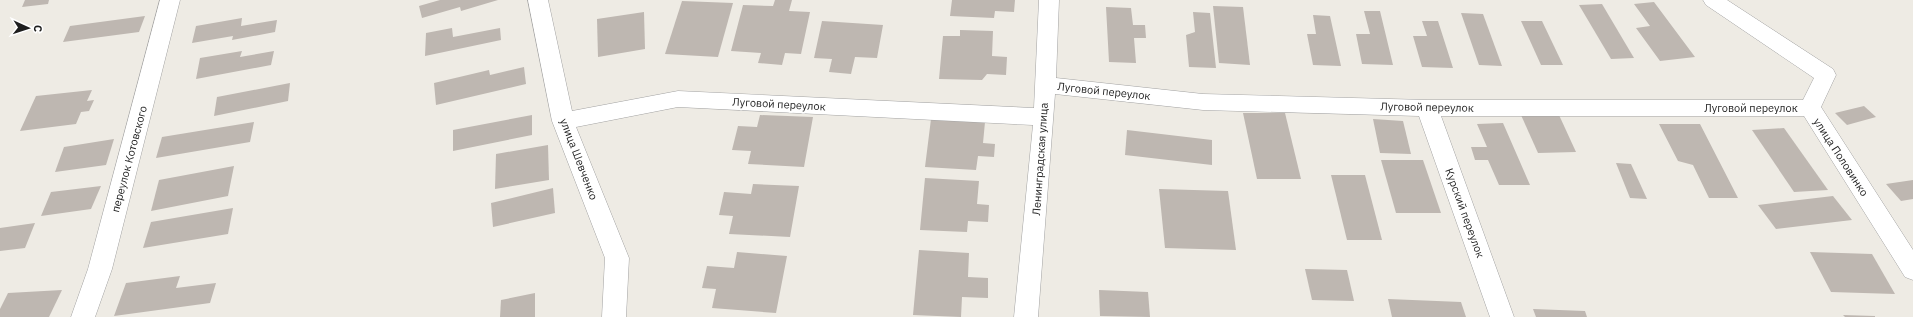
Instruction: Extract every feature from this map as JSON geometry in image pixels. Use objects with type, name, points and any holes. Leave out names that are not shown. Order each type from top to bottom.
[{"type":"street","name":"переулок Котовского","points":[[82,317],[100,269],[170,0]]},
{"type":"street","name":"улица Шевченко","points":[[538,0],[563,121],[617,258],[614,317]]},
{"type":"street","name":"Ленинградская улица","points":[[1026,317],[1044,118],[1049,0]]},
{"type":"street","name":"улица Половинко","points":[[1713,0],[1826,75],[1810,108],[1913,270]]},
{"type":"street","name":"Луговой переулок","points":[[1045,85],[1203,102],[1427,108],[1810,108]]},
{"type":"street","name":"Луговой переулок","points":[[563,121],[678,98],[1044,118]]},
{"type":"street","name":"Курский переулок","points":[[1427,108],[1502,317]]},
{"type":"building","points":[[25,0],[49,0],[48,4],[22,7]]},
{"type":"building","points":[[440,0],[498,0],[461,11],[460,7],[422,18],[419,6]]},
{"type":"building","points":[[775,0],[792,0],[789,11],[810,12],[801,54],[785,53],[782,65],[758,63],[761,53],[731,51],[743,5],[773,6]]},
{"type":"building","points":[[952,0],[1015,0],[1014,12],[995,11],[994,18],[950,16]]},
{"type":"building","points":[[682,1],[733,3],[718,57],[665,54]]},
{"type":"building","points":[[1654,2],[1695,57],[1660,61],[1636,28],[1650,26],[1634,4]]},
{"type":"building","points":[[1602,4],[1634,58],[1611,59],[1579,5]]},
{"type":"building","points":[[1213,6],[1243,7],[1250,65],[1219,63]]},
{"type":"building","points":[[1106,7],[1131,8],[1133,25],[1145,25],[1146,38],[1134,38],[1136,63],[1109,62]]},
{"type":"building","points":[[1364,11],[1380,11],[1393,65],[1362,64],[1356,34],[1370,34]]},
{"type":"building","points":[[644,12],[645,49],[598,57],[597,19]]},
{"type":"building","points":[[1193,12],[1210,13],[1216,68],[1189,67],[1186,35],[1195,32]]},
{"type":"building","points":[[1461,13],[1483,14],[1502,66],[1479,65]]},
{"type":"building","points":[[1313,15],[1330,16],[1341,66],[1313,65],[1307,34],[1316,34]]},
{"type":"building","points":[[145,16],[139,32],[63,42],[70,26]]},
{"type":"building","points":[[242,18],[241,26],[277,20],[275,32],[232,40],[233,36],[192,43],[196,26]]},
{"type":"building","points":[[822,21],[883,25],[877,58],[855,57],[851,74],[829,72],[832,59],[814,58]]},
{"type":"building","points":[[1422,21],[1438,21],[1453,68],[1422,67],[1413,36],[1427,36]]},
{"type":"building","points":[[1521,21],[1542,21],[1563,65],[1541,65]]},
{"type":"building","points":[[452,28],[453,37],[500,28],[501,40],[425,56],[426,33]]},
{"type":"building","points":[[960,30],[993,31],[992,56],[1007,57],[1006,75],[987,74],[982,80],[939,79],[943,36],[960,36]]},
{"type":"building","points":[[242,51],[240,57],[274,51],[271,65],[196,79],[200,58]]},
{"type":"building","points":[[524,67],[526,84],[436,105],[434,83],[489,70],[490,75]]},
{"type":"building","points":[[290,83],[288,101],[214,116],[217,97]]},
{"type":"building","points":[[92,90],[87,101],[94,100],[89,111],[81,112],[76,124],[20,131],[36,96]]},
{"type":"building","points":[[1864,106],[1876,117],[1847,125],[1835,113]]},
{"type":"building","points":[[1243,113],[1285,113],[1301,179],[1257,179]]},
{"type":"building","points":[[532,115],[532,135],[453,151],[453,130]]},
{"type":"building","points":[[760,115],[813,117],[804,167],[748,164],[751,151],[732,150],[738,126],[757,127]]},
{"type":"building","points":[[1521,115],[1559,115],[1576,152],[1538,153]]},
{"type":"building","points":[[931,119],[985,122],[983,143],[995,144],[994,157],[978,156],[976,170],[925,167]]},
{"type":"building","points":[[1373,119],[1403,121],[1411,154],[1380,153]]},
{"type":"building","points":[[254,122],[250,142],[156,158],[162,137]]},
{"type":"building","points":[[1503,123],[1530,185],[1499,185],[1488,160],[1475,160],[1471,147],[1487,147],[1477,124]]},
{"type":"building","points":[[1659,124],[1700,124],[1738,198],[1709,198],[1693,165],[1678,161]]},
{"type":"building","points":[[1784,128],[1828,190],[1794,192],[1752,130]]},
{"type":"building","points":[[1127,130],[1212,140],[1212,165],[1125,155]]},
{"type":"building","points":[[114,139],[106,165],[55,172],[64,147]]},
{"type":"building","points":[[548,145],[549,180],[495,189],[496,154]]},
{"type":"building","points":[[1381,160],[1423,160],[1441,213],[1396,213]]},
{"type":"building","points":[[1616,163],[1631,164],[1647,199],[1630,198]]},
{"type":"building","points":[[234,166],[228,196],[151,211],[159,180]]},
{"type":"building","points":[[1331,175],[1365,175],[1382,240],[1347,240]]},
{"type":"building","points":[[925,178],[979,181],[977,204],[989,205],[988,222],[968,221],[967,232],[920,230]]},
{"type":"building","points":[[1913,180],[1913,199],[1901,201],[1886,184]]},
{"type":"building","points":[[753,184],[799,186],[790,237],[729,234],[733,216],[719,215],[724,192],[751,194]]},
{"type":"building","points":[[101,186],[91,209],[41,216],[51,192]]},
{"type":"building","points":[[553,188],[555,213],[493,227],[491,203]]},
{"type":"building","points":[[1159,189],[1228,191],[1236,250],[1165,248]]},
{"type":"building","points":[[1833,196],[1852,220],[1776,229],[1758,205]]},
{"type":"building","points":[[233,208],[228,234],[143,248],[151,222]]},
{"type":"building","points":[[35,223],[25,248],[0,251],[0,228]]},
{"type":"building","points":[[919,250],[969,253],[968,277],[988,278],[988,298],[962,297],[961,317],[913,315]]},
{"type":"building","points":[[737,252],[787,256],[776,313],[712,308],[716,289],[702,288],[707,266],[734,268]]},
{"type":"building","points":[[1810,252],[1872,254],[1895,294],[1831,292]]},
{"type":"building","points":[[1305,269],[1347,270],[1354,301],[1312,300]]},
{"type":"building","points":[[180,276],[176,288],[216,283],[210,303],[114,316],[126,283]]},
{"type":"building","points":[[62,290],[49,317],[0,317],[0,309],[8,293]]},
{"type":"building","points":[[1099,290],[1148,292],[1150,317],[1100,316]]},
{"type":"building","points":[[535,293],[535,317],[500,317],[501,300]]},
{"type":"building","points":[[1388,299],[1461,302],[1466,317],[1392,317]]},
{"type":"building","points":[[1533,309],[1585,311],[1587,317],[1536,317]]},
{"type":"building","points":[[1843,315],[1875,316],[1875,317],[1845,317]]}]
